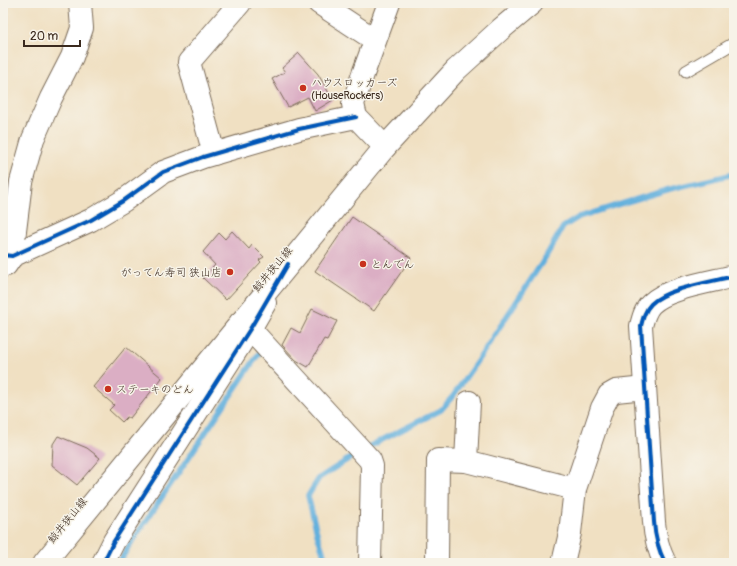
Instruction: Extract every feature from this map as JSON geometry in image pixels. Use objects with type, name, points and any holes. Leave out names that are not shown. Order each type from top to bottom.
[{"type":"street","points":[[6,260],[21,182],[33,139],[51,98],[72,57],[82,28],[80,3]]},
{"type":"street","points":[[214,154],[188,62],[240,3]]},
{"type":"street","points":[[319,3],[375,40]]},
{"type":"street","points":[[384,147],[356,117],[353,104],[389,3]]},
{"type":"street","name":"鯨井狭山線","points":[[44,563],[245,326],[288,264],[384,147],[456,70],[500,29],[532,3]]},
{"type":"street","points":[[6,260],[91,220],[123,201],[163,172],[214,154],[300,129],[356,117]]},
{"type":"street","points":[[665,563],[659,552],[655,536],[641,326],[643,316],[650,304],[660,296],[734,276]]},
{"type":"street","points":[[109,562],[114,541],[245,326],[370,460],[372,466],[370,563]]},
{"type":"street","points":[[563,563],[570,533],[576,489],[602,408],[609,395],[616,391],[645,388]]},
{"type":"street","points":[[466,461],[469,402]]},
{"type":"street","points":[[437,563],[438,460],[466,461],[576,489]]},
{"type":"lane","points":[[686,71],[734,43]]},
{"type":"building","points":[[299,53],[318,74],[333,100],[315,111],[308,97],[288,107],[272,79],[285,72],[282,68]]},
{"type":"building","name":"とんでん","points":[[352,217],[411,258],[374,311],[315,271]]},
{"type":"building","name":"がってん寿司 狭山店","points":[[232,231],[249,249],[252,245],[264,257],[259,260],[261,262],[226,300],[203,278],[215,265],[203,252],[219,233],[225,239]]},
{"type":"building","points":[[312,309],[337,321],[327,340],[324,339],[308,367],[296,360],[282,345],[291,328],[300,333]]},
{"type":"building","points":[[126,347],[162,378],[130,418],[127,417],[122,422],[109,410],[114,405],[93,387]]},
{"type":"building","points":[[58,436],[87,448],[100,458],[77,485],[52,465],[53,444]]},
{"type":"waterway","points":[[366,448],[441,410],[453,396],[482,354],[545,258],[563,227],[579,217],[617,205],[670,189],[734,174]]},
{"type":"waterway","points":[[119,563],[260,352]]},
{"type":"waterway","points":[[327,563],[318,537],[308,496],[319,478],[358,453]]},
{"type":"cycle path","points":[[3,255],[12,256],[91,220],[123,201],[163,172],[203,157],[299,129],[356,117]]},
{"type":"cycle path","points":[[103,563],[114,541],[250,329],[288,264]]},
{"type":"cycle path","points":[[665,563],[659,548],[654,527],[641,326],[643,317],[647,309],[658,298],[702,283],[734,276]]},
{"type":"place","name":"ハウスロッカーズ (HouseRockers)","points":[[303,88]]},
{"type":"place","name":"とんでん","points":[[363,264]]},
{"type":"place","name":"がってん寿司 狭山店","points":[[230,272]]},
{"type":"place","name":"ステーキのどん","points":[[108,389]]}]
